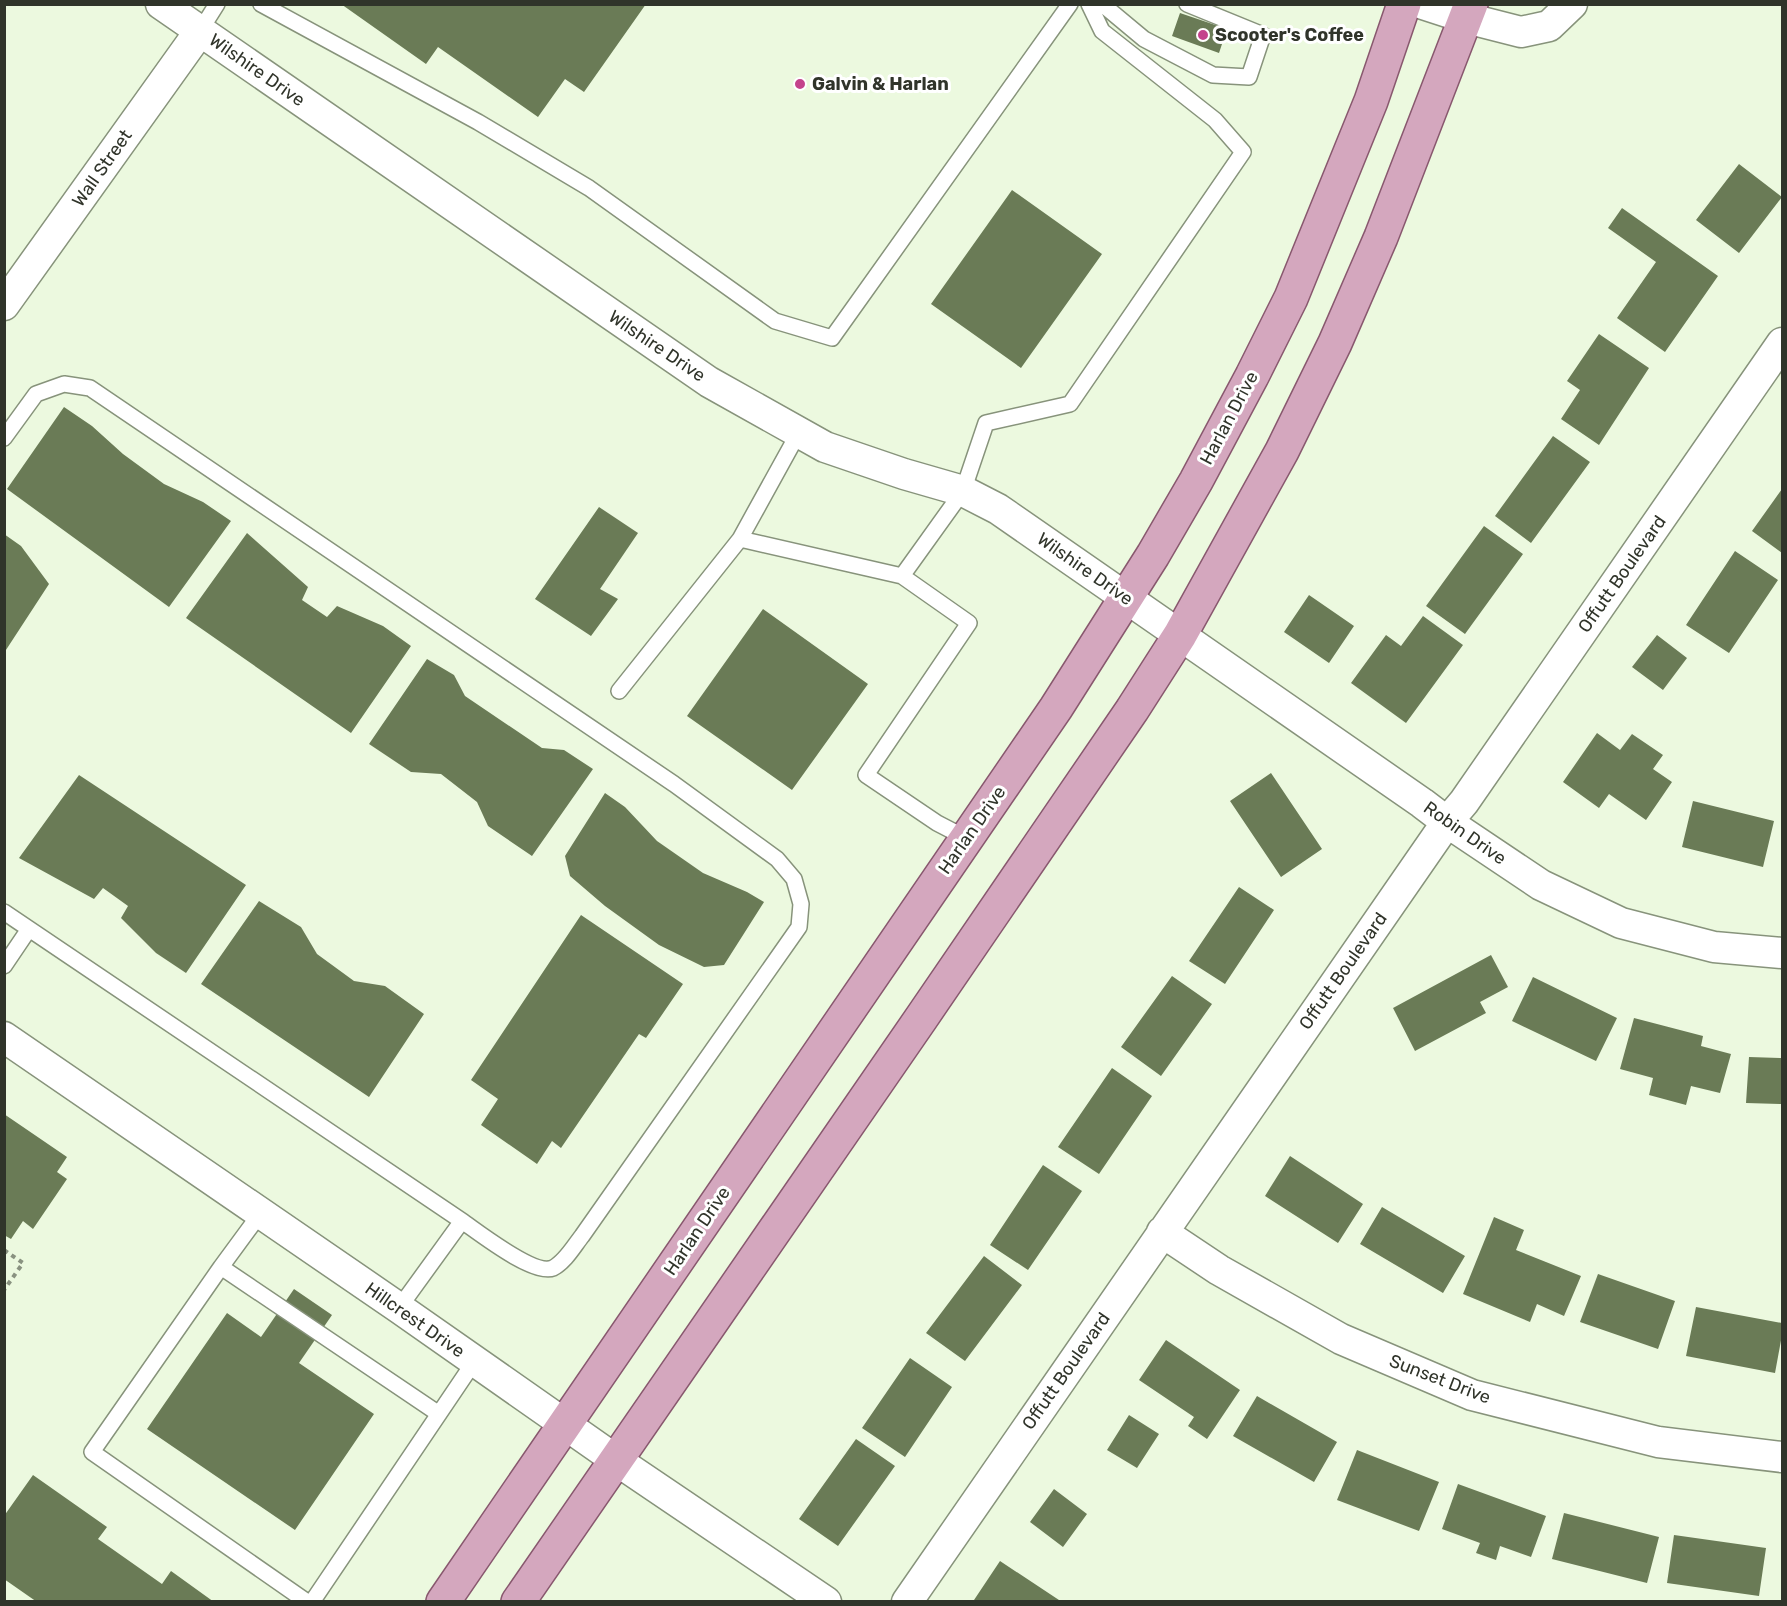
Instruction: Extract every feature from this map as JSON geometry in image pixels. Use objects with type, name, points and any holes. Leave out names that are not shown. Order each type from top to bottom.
[{"type":"main road","name":"Harlan Drive","points":[[442,1602],[1056,708],[1127,598],[1196,481],[1291,298],[1371,101],[1404,4]]},
{"type":"main road","points":[[518,1602],[922,1017],[1132,710],[1180,635],[1282,452],[1335,343],[1381,237],[1468,11]]},
{"type":"street","name":"Wilshire Drive","points":[[161,4],[710,382],[825,447],[963,491],[998,509],[1180,635]]},
{"type":"street","points":[[1423,4],[1468,11],[1521,32],[1549,26],[1572,4]]},
{"type":"street","name":"Wall Street","points":[[4,305],[200,31]]},
{"type":"street","name":"Offutt Boulevard","points":[[907,1602],[1782,343]]},
{"type":"street","name":"Robin Drive","points":[[1180,635],[1541,885],[1621,923],[1714,947],[1782,953]]},
{"type":"street","name":"Hillcrest Drive","points":[[4,1037],[616,1460],[826,1602]]},
{"type":"street","name":"Sunset Drive","points":[[1162,1232],[1219,1270],[1341,1339],[1472,1395],[1658,1443],[1782,1457]]},
{"type":"lane","points":[[200,31],[217,4]]},
{"type":"lane","points":[[261,4],[478,122],[589,188],[775,321],[832,338],[1070,4]]},
{"type":"lane","points":[[902,576],[963,491],[986,423],[1070,404],[1243,152],[1215,120],[1102,31],[1089,4]]},
{"type":"lane","points":[[1102,4],[1144,39],[1213,75],[1249,77],[1263,35],[1187,4]]},
{"type":"lane","points":[[4,438],[36,394],[64,384],[90,388],[674,784],[777,859],[794,879],[801,904],[799,927],[582,1236],[563,1260],[552,1268],[539,1268],[499,1248],[4,912]]},
{"type":"lane","points":[[619,691],[740,539],[799,432]]},
{"type":"lane","points":[[740,539],[902,576],[969,623],[866,775],[937,823],[966,838]]},
{"type":"lane","points":[[4,966],[29,928]]},
{"type":"lane","points":[[261,1214],[221,1267],[92,1452],[310,1602],[474,1362]]},
{"type":"lane","points":[[399,1308],[462,1221]]},
{"type":"lane","points":[[221,1267],[439,1414]]},
{"type":"path","points":[[4,1250],[23,1263],[4,1290]]},
{"type":"building","points":[[341,4],[646,4],[584,92],[565,79],[538,117],[438,47],[426,64]]},
{"type":"building","points":[[1180,13],[1227,29],[1219,53],[1172,36]]},
{"type":"building","points":[[1739,164],[1782,197],[1739,253],[1696,220]]},
{"type":"building","points":[[1012,190],[1102,254],[1021,368],[931,304]]},
{"type":"building","points":[[1622,208],[1718,276],[1665,352],[1617,318],[1656,262],[1608,228]]},
{"type":"building","points":[[1599,334],[1649,368],[1599,445],[1561,419],[1580,390],[1567,381]]},
{"type":"building","points":[[64,407],[92,426],[123,454],[164,484],[203,502],[231,521],[169,607],[7,489]]},
{"type":"building","points":[[1553,436],[1590,462],[1531,543],[1495,516]]},
{"type":"building","points":[[1782,489],[1782,553],[1752,531]]},
{"type":"building","points":[[599,507],[638,533],[600,589],[618,599],[591,636],[535,599]]},
{"type":"building","points":[[1484,526],[1523,554],[1465,634],[1426,606]]},
{"type":"building","points":[[247,533],[308,587],[302,600],[327,617],[337,606],[383,626],[411,646],[351,733],[186,618]]},
{"type":"building","points":[[4,534],[21,546],[49,584],[4,653]]},
{"type":"building","points":[[1735,551],[1778,580],[1729,653],[1686,625]]},
{"type":"building","points":[[1309,595],[1354,626],[1329,663],[1284,632]]},
{"type":"building","points":[[763,609],[868,684],[792,790],[687,716]]},
{"type":"building","points":[[1423,616],[1463,645],[1406,723],[1351,683],[1386,635],[1401,646]]},
{"type":"building","points":[[1657,635],[1687,658],[1663,690],[1632,667]]},
{"type":"building","points":[[427,659],[454,675],[465,696],[542,748],[564,750],[593,769],[532,856],[488,826],[477,802],[441,774],[411,772],[369,744]]},
{"type":"building","points":[[1597,733],[1620,750],[1632,734],[1663,755],[1653,769],[1672,782],[1646,820],[1609,794],[1599,808],[1563,782]]},
{"type":"building","points":[[1271,773],[1322,849],[1281,877],[1230,801]]},
{"type":"building","points":[[79,775],[246,885],[186,973],[156,953],[121,918],[128,906],[103,888],[94,899],[19,858]]},
{"type":"building","points":[[605,793],[625,807],[657,841],[703,873],[764,902],[724,965],[704,967],[659,945],[605,906],[570,876],[565,856]]},
{"type":"building","points":[[1693,801],[1774,821],[1763,867],[1682,847]]},
{"type":"building","points":[[1239,887],[1274,910],[1225,984],[1189,961]]},
{"type":"building","points":[[259,901],[301,927],[317,954],[354,981],[385,986],[424,1014],[369,1097],[201,984]]},
{"type":"building","points":[[581,915],[683,984],[646,1038],[639,1034],[561,1148],[552,1141],[537,1164],[481,1125],[498,1099],[471,1080]]},
{"type":"building","points":[[1491,955],[1508,987],[1480,1002],[1486,1013],[1415,1051],[1393,1008]]},
{"type":"building","points":[[1172,976],[1212,1004],[1161,1076],[1121,1047]]},
{"type":"building","points":[[1533,977],[1617,1018],[1596,1061],[1512,1021]]},
{"type":"building","points":[[1634,1018],[1703,1036],[1701,1046],[1731,1054],[1720,1093],[1691,1086],[1686,1105],[1649,1095],[1653,1078],[1620,1069]]},
{"type":"building","points":[[1749,1057],[1782,1058],[1782,1104],[1746,1103]]},
{"type":"building","points":[[1112,1068],[1152,1096],[1099,1174],[1058,1147]]},
{"type":"building","points":[[4,1114],[67,1157],[57,1172],[67,1179],[33,1229],[23,1221],[11,1239],[4,1235]]},
{"type":"building","points":[[1290,1156],[1363,1204],[1338,1243],[1265,1196]]},
{"type":"building","points":[[1043,1165],[1082,1191],[1028,1270],[990,1245]]},
{"type":"building","points":[[1382,1207],[1465,1256],[1443,1293],[1360,1244]]},
{"type":"building","points":[[1494,1217],[1524,1230],[1516,1250],[1581,1276],[1564,1316],[1537,1304],[1530,1322],[1463,1294]]},
{"type":"building","points":[[984,1256],[1022,1285],[965,1361],[926,1333]]},
{"type":"building","points":[[1598,1274],[1675,1301],[1658,1349],[1580,1322]]},
{"type":"building","points":[[294,1289],[332,1315],[299,1363],[374,1414],[295,1530],[147,1429],[227,1313],[261,1337]]},
{"type":"building","points":[[1696,1307],[1782,1323],[1775,1373],[1686,1356]]},
{"type":"building","points":[[1166,1340],[1240,1390],[1207,1439],[1188,1426],[1194,1417],[1139,1380]]},
{"type":"building","points":[[910,1358],[952,1387],[905,1457],[862,1428]]},
{"type":"building","points":[[1257,1396],[1337,1442],[1314,1482],[1233,1436]]},
{"type":"building","points":[[1129,1415],[1159,1434],[1137,1468],[1107,1450]]},
{"type":"building","points":[[856,1439],[895,1466],[838,1546],[799,1519]]},
{"type":"building","points":[[1357,1450],[1439,1482],[1419,1531],[1337,1500]]},
{"type":"building","points":[[33,1475],[107,1527],[98,1539],[162,1584],[171,1571],[214,1602],[37,1602],[4,1579],[4,1516]]},
{"type":"building","points":[[1458,1484],[1546,1516],[1531,1557],[1500,1546],[1496,1560],[1476,1553],[1480,1543],[1442,1529]]},
{"type":"building","points":[[1054,1489],[1087,1514],[1063,1547],[1030,1522]]},
{"type":"building","points":[[1564,1513],[1659,1537],[1647,1583],[1552,1559]]},
{"type":"building","points":[[1674,1535],[1766,1548],[1759,1596],[1667,1583]]},
{"type":"building","points":[[1000,1561],[1062,1602],[977,1602],[974,1600]]},
{"type":"place","name":"Scooter's Coffee","points":[[1203,35]]},
{"type":"place","name":"Galvin & Harlan","points":[[800,84]]}]
